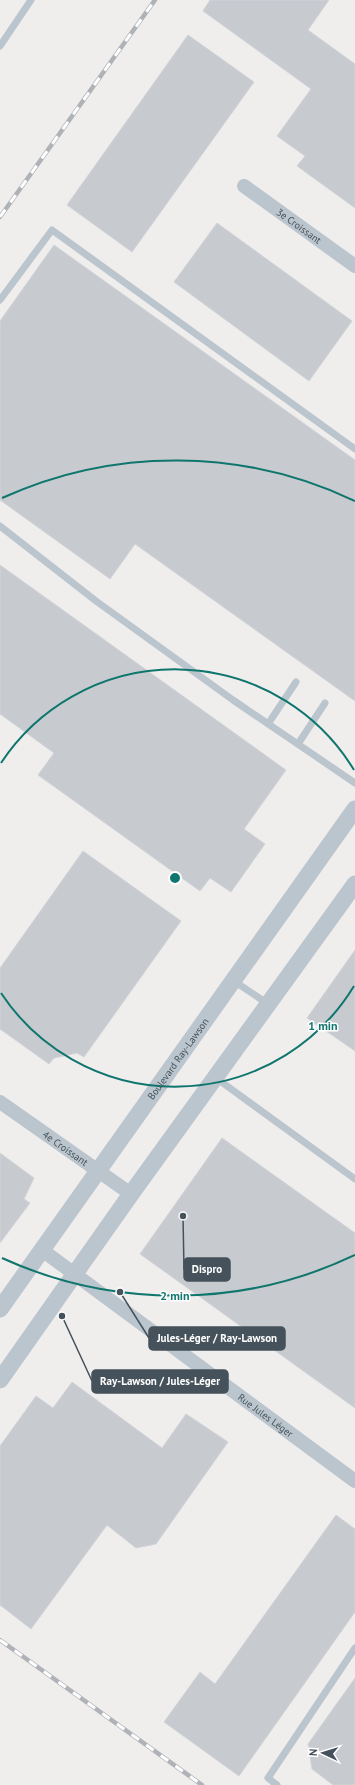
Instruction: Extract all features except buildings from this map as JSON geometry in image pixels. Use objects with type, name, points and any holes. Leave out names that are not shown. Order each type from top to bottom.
[{"type":"street","name":"3e Croissant","points":[[244,186],[355,266]]},
{"type":"street","name":"Boulevard Ray-Lawson","points":[[0,1309],[355,809]]},
{"type":"street","points":[[0,1380],[131,1194],[355,884]]},
{"type":"street","name":"4e Croissant","points":[[0,1102],[80,1160],[99,1171],[131,1194]]},
{"type":"street","name":"Rue Jules Léger","points":[[42,1250],[355,1480]]},
{"type":"lane","points":[[0,46],[31,0]]},
{"type":"lane","points":[[0,300],[52,230],[355,449]]},
{"type":"lane","points":[[0,526],[96,601],[268,724],[355,783]]},
{"type":"lane","points":[[268,724],[296,682]]},
{"type":"lane","points":[[298,744],[325,703]]},
{"type":"lane","points":[[234,981],[268,1004]]},
{"type":"lane","points":[[216,1078],[355,1179]]},
{"type":"lane","points":[[276,1785],[268,1778],[355,1648]]},
{"type":"railway","points":[[0,217],[155,0]]},
{"type":"railway","points":[[0,1640],[202,1785]]},
{"type":"place","name":"Dispro","points":[[183,1216]]},
{"type":"place","name":"Jules-Léger / Ray-Lawson","points":[[120,1292]]},
{"type":"place","name":"Ray-Lawson / Jules-Léger","points":[[62,1316]]}]
